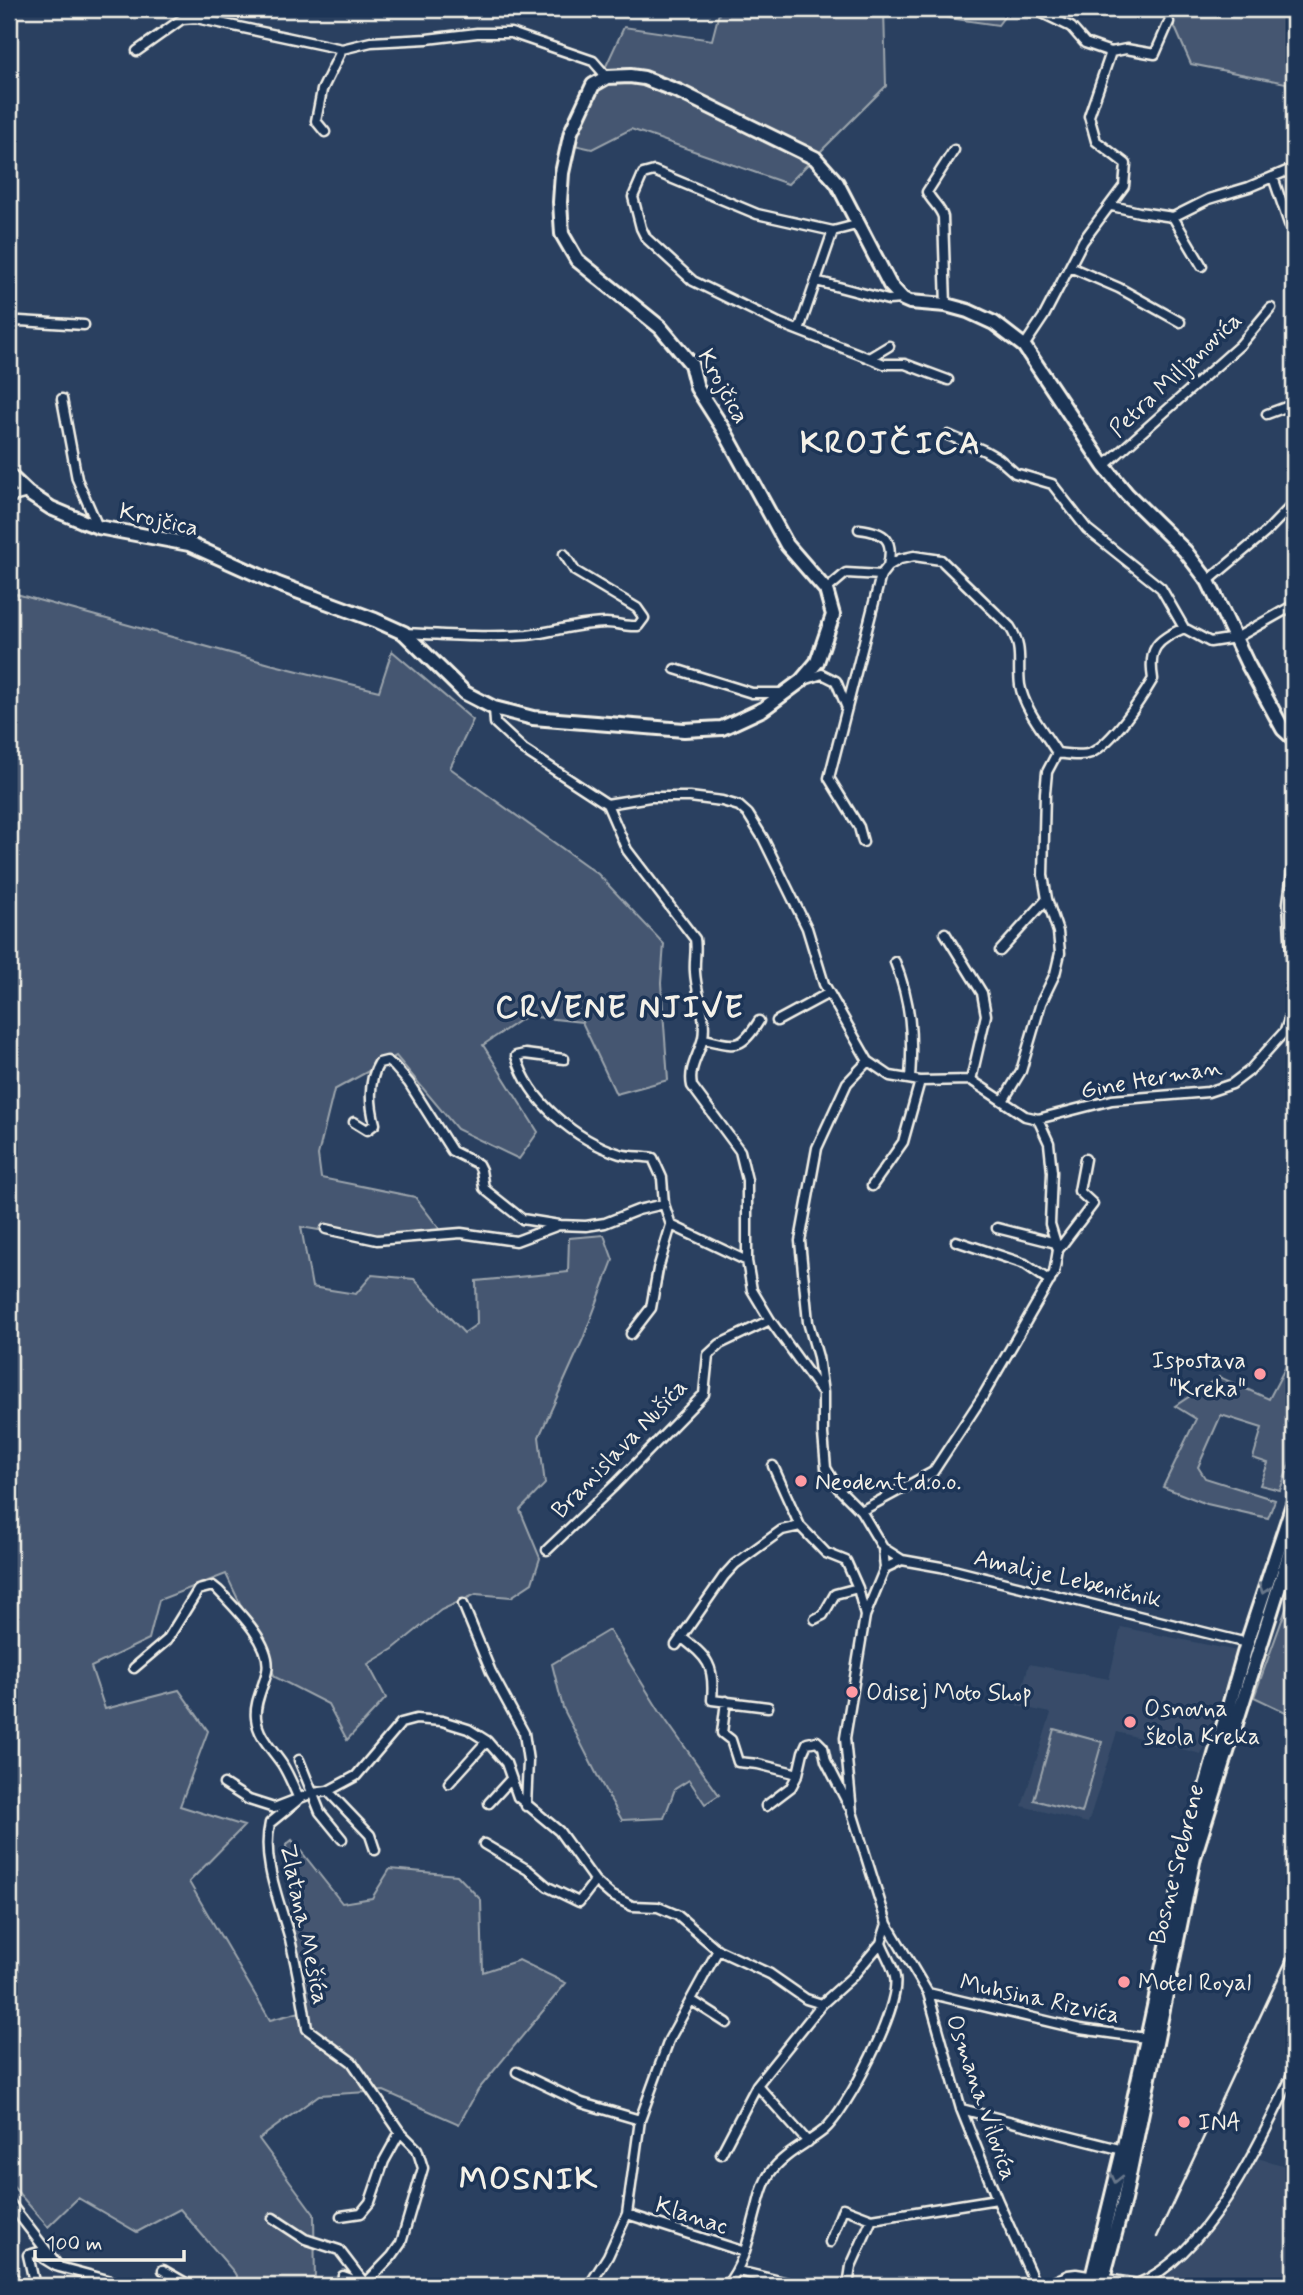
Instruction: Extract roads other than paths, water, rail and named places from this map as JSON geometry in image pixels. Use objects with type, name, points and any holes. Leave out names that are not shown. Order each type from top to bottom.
[{"type":"main road","points":[[607,77],[630,76],[680,92],[815,159],[837,183],[890,285],[903,299],[968,311],[994,323],[1024,346],[1104,466],[1135,503],[1185,551],[1208,581],[1247,663],[1283,729],[1294,739]]},
{"type":"main road","name":"Krojčica","points":[[9,475],[28,493],[51,508],[98,527],[189,544],[278,584],[404,633],[465,693],[512,715],[684,730],[722,728],[763,709],[801,681],[817,662],[832,615],[826,590],[787,545],[697,388],[691,364],[660,327],[577,260],[562,234],[562,173],[571,132],[593,85],[607,77]]},
{"type":"main road","name":"Bosne Srebrene","points":[[1096,2282],[1188,1849],[1247,1643],[1294,1501]]},
{"type":"main road","name":"Bosne Srebrene","points":[[1096,2282],[1124,2200],[1194,1857],[1294,1539]]},
{"type":"street","points":[[1042,13],[1071,27],[1085,43],[1111,52],[1126,49],[1155,54],[1169,22]]},
{"type":"street","points":[[136,51],[182,19],[196,18],[342,49],[371,42],[477,33],[511,33],[593,61],[607,77]]},
{"type":"street","points":[[325,132],[316,121],[321,90],[342,49]]},
{"type":"street","points":[[1024,346],[1044,316],[1091,229],[1112,206],[1124,186],[1126,164],[1096,141],[1089,116],[1111,52]]},
{"type":"street","points":[[946,305],[944,226],[941,209],[932,202],[928,192],[954,150]]},
{"type":"street","points":[[1112,206],[1173,217],[1209,200],[1294,168]]},
{"type":"street","points":[[860,224],[832,231],[757,214],[654,171],[643,174],[633,197],[646,237],[693,281],[799,331],[884,364],[905,365],[948,380]]},
{"type":"street","points":[[1273,177],[1289,225],[1294,228]]},
{"type":"street","points":[[1173,217],[1202,266]]},
{"type":"street","points":[[799,331],[832,231]]},
{"type":"street","points":[[1070,267],[1119,288],[1180,322]]},
{"type":"street","points":[[816,281],[888,300],[903,299]]},
{"type":"street","name":"Petra Miljanovića","points":[[1104,466],[1240,345],[1271,308]]},
{"type":"street","points":[[9,324],[20,321],[84,325]]},
{"type":"street","points":[[869,358],[889,346]]},
{"type":"street","name":"Krojčica","points":[[62,399],[77,479],[98,527]]},
{"type":"street","points":[[1267,414],[1294,404]]},
{"type":"street","points":[[948,435],[985,451],[1015,473],[1052,484],[1087,529],[1161,588],[1184,628],[1210,642],[1236,638],[1294,605]]},
{"type":"street","points":[[9,498],[28,493]]},
{"type":"street","points":[[1208,581],[1265,533],[1294,503]]},
{"type":"street","points":[[859,529],[877,531],[888,542],[892,550],[888,566]]},
{"type":"street","name":"Krojčica","points":[[404,633],[511,635],[555,632],[574,626],[608,623],[638,626],[643,618],[637,608],[575,571],[564,554]]},
{"type":"street","points":[[863,842],[859,827],[829,778],[881,575],[888,566],[900,559],[914,556],[941,559],[1010,627],[1018,640],[1020,687],[1057,753]]},
{"type":"street","points":[[826,590],[846,573],[881,575]]},
{"type":"street","points":[[1057,753],[1090,753],[1118,729],[1153,679],[1150,664],[1154,648],[1167,635],[1184,628]]},
{"type":"street","points":[[675,669],[752,694],[785,693]]},
{"type":"street","points":[[801,681],[822,674],[836,681],[847,709]]},
{"type":"street","points":[[494,708],[495,723],[524,750],[607,804],[627,850],[695,939],[695,971],[704,1021],[703,1039],[693,1063],[692,1086],[740,1152],[747,1180],[747,1261],[752,1290],[770,1320],[823,1393]]},
{"type":"street","points":[[1003,1101],[1021,1071],[1041,1003],[1055,974],[1060,953],[1058,932],[1043,876],[1047,772],[1057,753]]},
{"type":"street","points":[[607,804],[674,796],[722,801],[739,806],[748,814],[763,838],[807,928],[824,984],[867,1061],[890,1076],[920,1081],[971,1080],[1025,1116],[1038,1119],[1049,1143],[1052,1172],[1050,1224],[1057,1246],[1054,1273],[1050,1281],[984,1396],[933,1472],[862,1511]]},
{"type":"street","name":"Gine Herman","points":[[1038,1119],[1112,1100],[1208,1092],[1232,1084],[1249,1071],[1285,1031],[1294,1005],[1288,903],[1294,857]]},
{"type":"street","points":[[1000,951],[1047,899]]},
{"type":"street","points":[[945,933],[982,993],[986,1015],[971,1080]]},
{"type":"street","points":[[895,962],[904,984],[912,1025],[910,1079]]},
{"type":"street","points":[[777,1021],[829,993]]},
{"type":"street","points":[[703,1039],[736,1045],[748,1039],[759,1021]]},
{"type":"street","points":[[564,1059],[525,1054],[516,1056],[541,1103],[590,1140],[622,1155],[653,1158],[662,1178],[664,1204],[671,1225],[657,1269],[651,1308],[631,1334]]},
{"type":"street","points":[[354,1122],[367,1130],[375,1124],[370,1098],[375,1070],[380,1063],[387,1061],[409,1083],[452,1151],[478,1164],[484,1188],[522,1219],[586,1226],[605,1223],[638,1210],[664,1204]]},
{"type":"street","points":[[852,1812],[845,1738],[865,1616],[885,1568],[883,1548],[862,1511],[838,1488],[826,1468],[823,1393],[818,1357],[808,1322],[800,1241],[817,1149],[847,1083],[867,1061]]},
{"type":"street","points":[[872,1186],[903,1142],[920,1081]]},
{"type":"street","points":[[1057,1246],[1093,1205],[1079,1191],[1085,1159]]},
{"type":"street","points":[[326,1229],[377,1240],[461,1233],[501,1241],[516,1241],[559,1225]]},
{"type":"street","points":[[671,1225],[747,1261]]},
{"type":"street","points":[[997,1228],[1057,1246]]},
{"type":"street","points":[[956,1241],[1025,1264],[1050,1281]]},
{"type":"street","name":"Branislava Nušića","points":[[547,1550],[704,1394],[708,1355],[720,1344],[770,1320]]},
{"type":"street","points":[[773,1465],[800,1526],[826,1553],[846,1561],[858,1588],[865,1616]]},
{"type":"street","points":[[768,1707],[712,1700],[714,1677],[702,1653],[679,1641],[735,1564],[782,1530],[800,1526]]},
{"type":"street","name":"Amalije Lebeničnik","points":[[883,1548],[902,1560],[941,1567],[1247,1643]]},
{"type":"street","points":[[885,1568],[902,1560]]},
{"type":"street","points":[[134,1668],[167,1640],[198,1590],[213,1586],[259,1638],[265,1651],[268,1667],[256,1710],[256,1720],[261,1735],[283,1765],[299,1799]]},
{"type":"street","points":[[815,1619],[823,1615],[835,1594],[858,1588]]},
{"type":"street","points":[[463,1604],[491,1672],[524,1733],[528,1773],[526,1806]]},
{"type":"street","points":[[726,1702],[722,1733],[731,1740],[738,1762],[798,1774]]},
{"type":"street","name":"Zlatana Mešića","points":[[225,1784],[249,1800],[274,1808],[313,1793],[328,1791],[356,1776],[401,1723],[409,1720],[442,1721],[468,1729],[487,1741],[506,1763],[514,1791],[526,1806],[559,1831],[595,1881],[611,1895],[632,1906],[658,1906],[677,1915],[718,1950],[770,1974],[806,1999],[822,2004]]},
{"type":"street","points":[[449,1783],[487,1741]]},
{"type":"street","points":[[766,1806],[791,1787],[798,1774],[807,1743],[817,1741],[824,1747],[826,1761],[852,1812]]},
{"type":"street","points":[[299,1760],[313,1793]]},
{"type":"street","points":[[489,1803],[511,1779]]},
{"type":"street","points":[[328,1791],[370,1835],[375,1850]]},
{"type":"street","name":"Zlatana Mešića","points":[[313,1793],[320,1812],[342,1839]]},
{"type":"street","name":"Zlatana Mešića","points":[[299,1799],[294,1806],[270,1823],[267,1849],[290,1941],[307,2029],[352,2062],[400,2132]]},
{"type":"street","name":"Osmana Vilovića","points":[[852,1812],[887,1923],[928,1993],[961,2109],[997,2199],[1037,2286]]},
{"type":"street","points":[[484,1844],[528,1870],[548,1887],[579,1902],[595,1881]]},
{"type":"street","points":[[721,2154],[757,2085],[822,2004],[853,1976],[881,1943],[887,1923]]},
{"type":"street","points":[[726,2286],[738,2271],[763,2186],[770,2172],[825,2129],[838,2115],[882,2033],[894,2002],[895,1978],[881,1943]]},
{"type":"street","points":[[589,2286],[608,2256],[627,2214],[640,2120],[669,2040],[718,1950]]},
{"type":"street","name":"Muhsina Rizvića","points":[[928,1993],[1080,2029],[1146,2038]]},
{"type":"street","points":[[691,2000],[727,2023]]},
{"type":"street","points":[[1045,2286],[1068,2275],[1096,2282],[1131,2284],[1144,2281],[1170,2263],[1194,2239],[1253,2157],[1294,2071]]},
{"type":"street","points":[[517,2072],[582,2103],[640,2120]]},
{"type":"street","points":[[757,2085],[808,2142]]},
{"type":"street","points":[[961,2109],[1123,2150]]},
{"type":"street","points":[[341,2216],[361,2213],[370,2202],[384,2161],[400,2132],[417,2149],[423,2168],[401,2243],[365,2284]]},
{"type":"street","points":[[830,2242],[843,2208],[872,2219],[997,2199]]},
{"type":"street","points":[[9,2202],[59,2267]]},
{"type":"street","name":"Klanac","points":[[627,2214],[745,2252]]},
{"type":"street","points":[[274,2218],[305,2239],[339,2249],[365,2284]]},
{"type":"street","points":[[848,2286],[851,2266],[872,2219]]},
{"type":"street","points":[[35,2286],[29,2255],[38,2252],[59,2267],[130,2286]]},
{"type":"street","points":[[163,2270],[191,2286]]},
{"type":"street","points":[[738,2271],[802,2286]]},
{"type":"street","points":[[9,2272],[20,2286]]},
{"type":"street","points":[[346,2286],[341,2282],[344,2276],[365,2284]]},
{"type":"railway","points":[[1157,2237],[1294,1944]]},
{"type":"railway","points":[[1284,2286],[1294,2264]]},
{"type":"place","name":"Ispostava \"Kreka\"","points":[[1260,1374]]},
{"type":"place","name":"Neodent d.o.o.","points":[[801,1481]]},
{"type":"place","name":"Odisej Moto Shop","points":[[852,1692]]},
{"type":"place","name":"Osnovna škola Kreka","points":[[1130,1722]]},
{"type":"place","name":"Motel Royal","points":[[1124,1982]]},
{"type":"place","name":"INA","points":[[1184,2122]]},
{"type":"district","name":"KROJČICA","points":[[891,442]]},
{"type":"district","name":"CRVENE NJIVE","points":[[620,1006]]},
{"type":"district","name":"MOSNIK","points":[[529,2178]]}]
